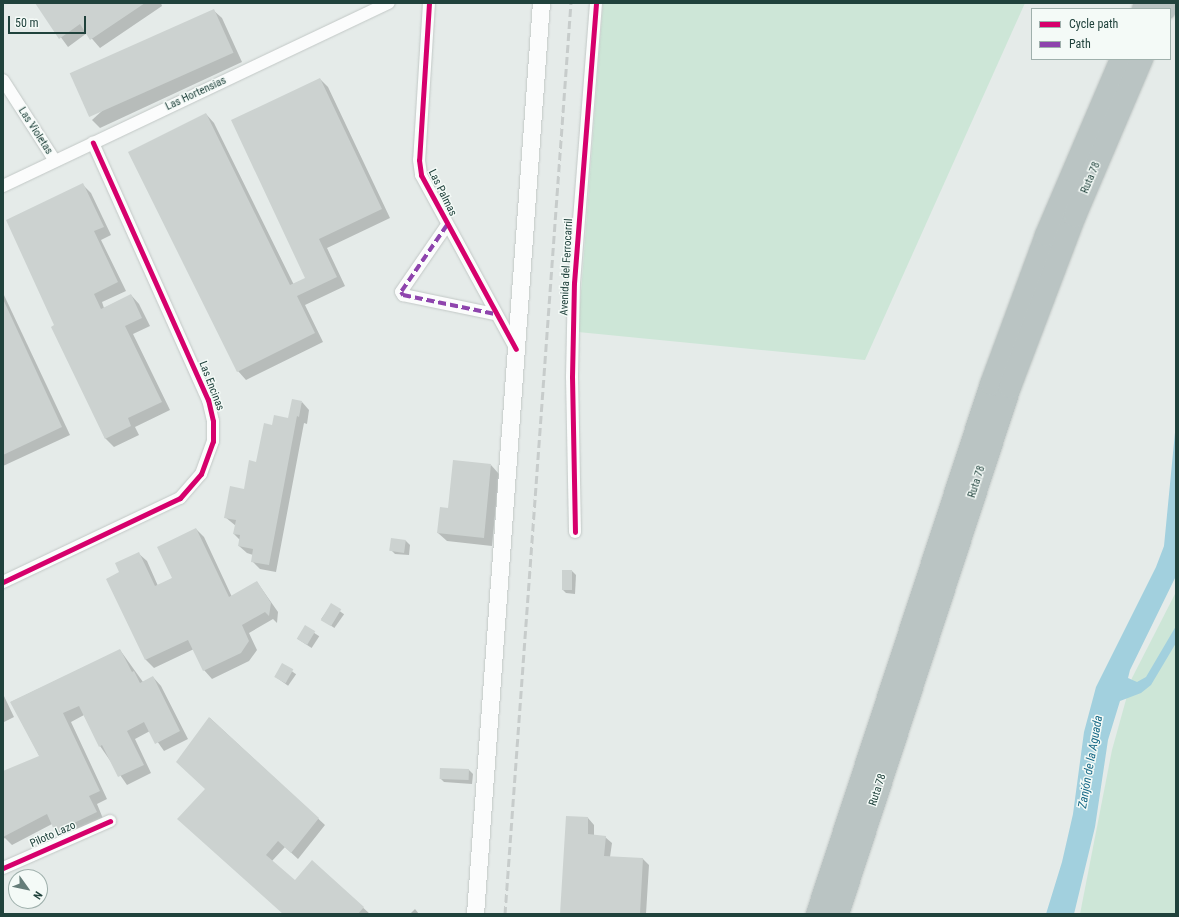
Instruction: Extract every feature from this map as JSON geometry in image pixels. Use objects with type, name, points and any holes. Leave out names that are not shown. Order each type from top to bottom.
[{"type":"highway","name":"Ruta 78","points":[[817,914],[990,384],[1046,235],[1121,60]]},
{"type":"highway","name":"Ruta 78","points":[[838,914],[1010,387],[1075,216],[1142,60]]},
{"type":"main road","points":[[475,914],[541,3]]},
{"type":"street","name":"Las Hortensias","points":[[3,186],[389,3]]},
{"type":"street","name":"Las Palmas","points":[[429,3],[419,160],[424,182],[516,350]]},
{"type":"street","name":"Avenida del Ferrocarril","points":[[575,532],[572,377],[574,283],[596,3]]},
{"type":"street","name":"Las Violetas","points":[[3,80],[55,161]]},
{"type":"street","name":"Las Encinas","points":[[3,582],[180,498],[201,474],[213,441],[213,420],[208,400],[93,143]]},
{"type":"street","points":[[447,225],[401,292],[495,314]]},
{"type":"street","name":"Piloto Lazo","points":[[3,868],[110,821]]},
{"type":"green space","points":[[603,3],[1025,3],[865,360],[578,332]]},
{"type":"green space","points":[[1176,592],[1176,914],[1080,914],[1112,750],[1132,678]]},
{"type":"water","name":"Zanjón de la Aguada","points":[[1176,422],[1176,576],[1130,670],[1128,678],[1137,682],[1146,677],[1176,626],[1176,643],[1151,685],[1141,693],[1120,701],[1108,740],[1095,827],[1074,914],[1046,914],[1062,862],[1073,814],[1084,732],[1096,687],[1156,567],[1164,546]]},
{"type":"building","points":[[35,3],[145,3],[90,40],[80,24],[59,39]]},
{"type":"building","points":[[214,9],[234,53],[89,117],[70,73]]},
{"type":"building","points":[[320,78],[382,209],[319,239],[337,277],[297,296],[315,333],[237,372],[128,152],[206,113],[290,285],[305,278],[231,120]]},
{"type":"building","points":[[83,183],[104,227],[94,231],[118,282],[94,294],[101,309],[131,294],[142,318],[125,326],[162,402],[128,418],[131,426],[105,439],[51,327],[54,325],[6,220]]},
{"type":"building","points":[[3,299],[62,427],[3,455]]},
{"type":"building","points":[[292,399],[302,401],[299,417],[297,416],[269,565],[251,562],[253,549],[238,546],[240,535],[233,534],[236,520],[224,518],[230,486],[244,489],[249,460],[256,462],[264,423],[272,425],[274,415],[288,418]]},
{"type":"building","points":[[453,460],[491,464],[484,538],[437,533],[440,507],[448,508]]},
{"type":"building","points":[[196,528],[229,597],[257,581],[271,603],[269,616],[265,612],[242,625],[249,641],[241,653],[203,671],[188,640],[145,660],[106,579],[119,572],[115,563],[139,552],[155,586],[172,578],[157,547]]},
{"type":"building","points":[[391,538],[406,540],[404,553],[389,551]]},
{"type":"building","points":[[562,570],[572,570],[572,590],[562,590]]},
{"type":"building","points":[[331,603],[341,609],[331,626],[321,620]]},
{"type":"building","points":[[305,625],[315,631],[307,645],[297,639]]},
{"type":"building","points":[[120,649],[132,672],[134,671],[140,683],[153,676],[180,731],[155,744],[144,722],[127,731],[144,765],[118,777],[102,745],[99,747],[79,706],[63,713],[100,791],[89,796],[97,812],[55,832],[47,814],[3,837],[3,771],[39,756],[10,702]]},
{"type":"building","points":[[282,663],[293,669],[286,683],[274,677]]},
{"type":"building","points":[[209,717],[319,818],[291,853],[278,841],[266,855],[295,880],[312,860],[364,907],[358,914],[283,914],[177,819],[205,789],[176,762]]},
{"type":"building","points":[[440,768],[469,769],[469,780],[440,779]]},
{"type":"building","points":[[566,816],[588,817],[588,834],[606,836],[604,856],[643,858],[640,914],[560,914]]},
{"type":"railway","points":[[505,914],[571,3]]},
{"type":"marked path","points":[[447,225],[401,292],[403,295],[495,314]]},
{"type":"cycle path","points":[[429,3],[419,160],[421,175],[516,349]]},
{"type":"cycle path","points":[[575,532],[572,377],[574,283],[596,3]]},
{"type":"cycle path","points":[[3,582],[180,498],[201,474],[213,441],[213,421],[208,400],[93,143]]},
{"type":"cycle path","points":[[3,868],[110,821]]}]
